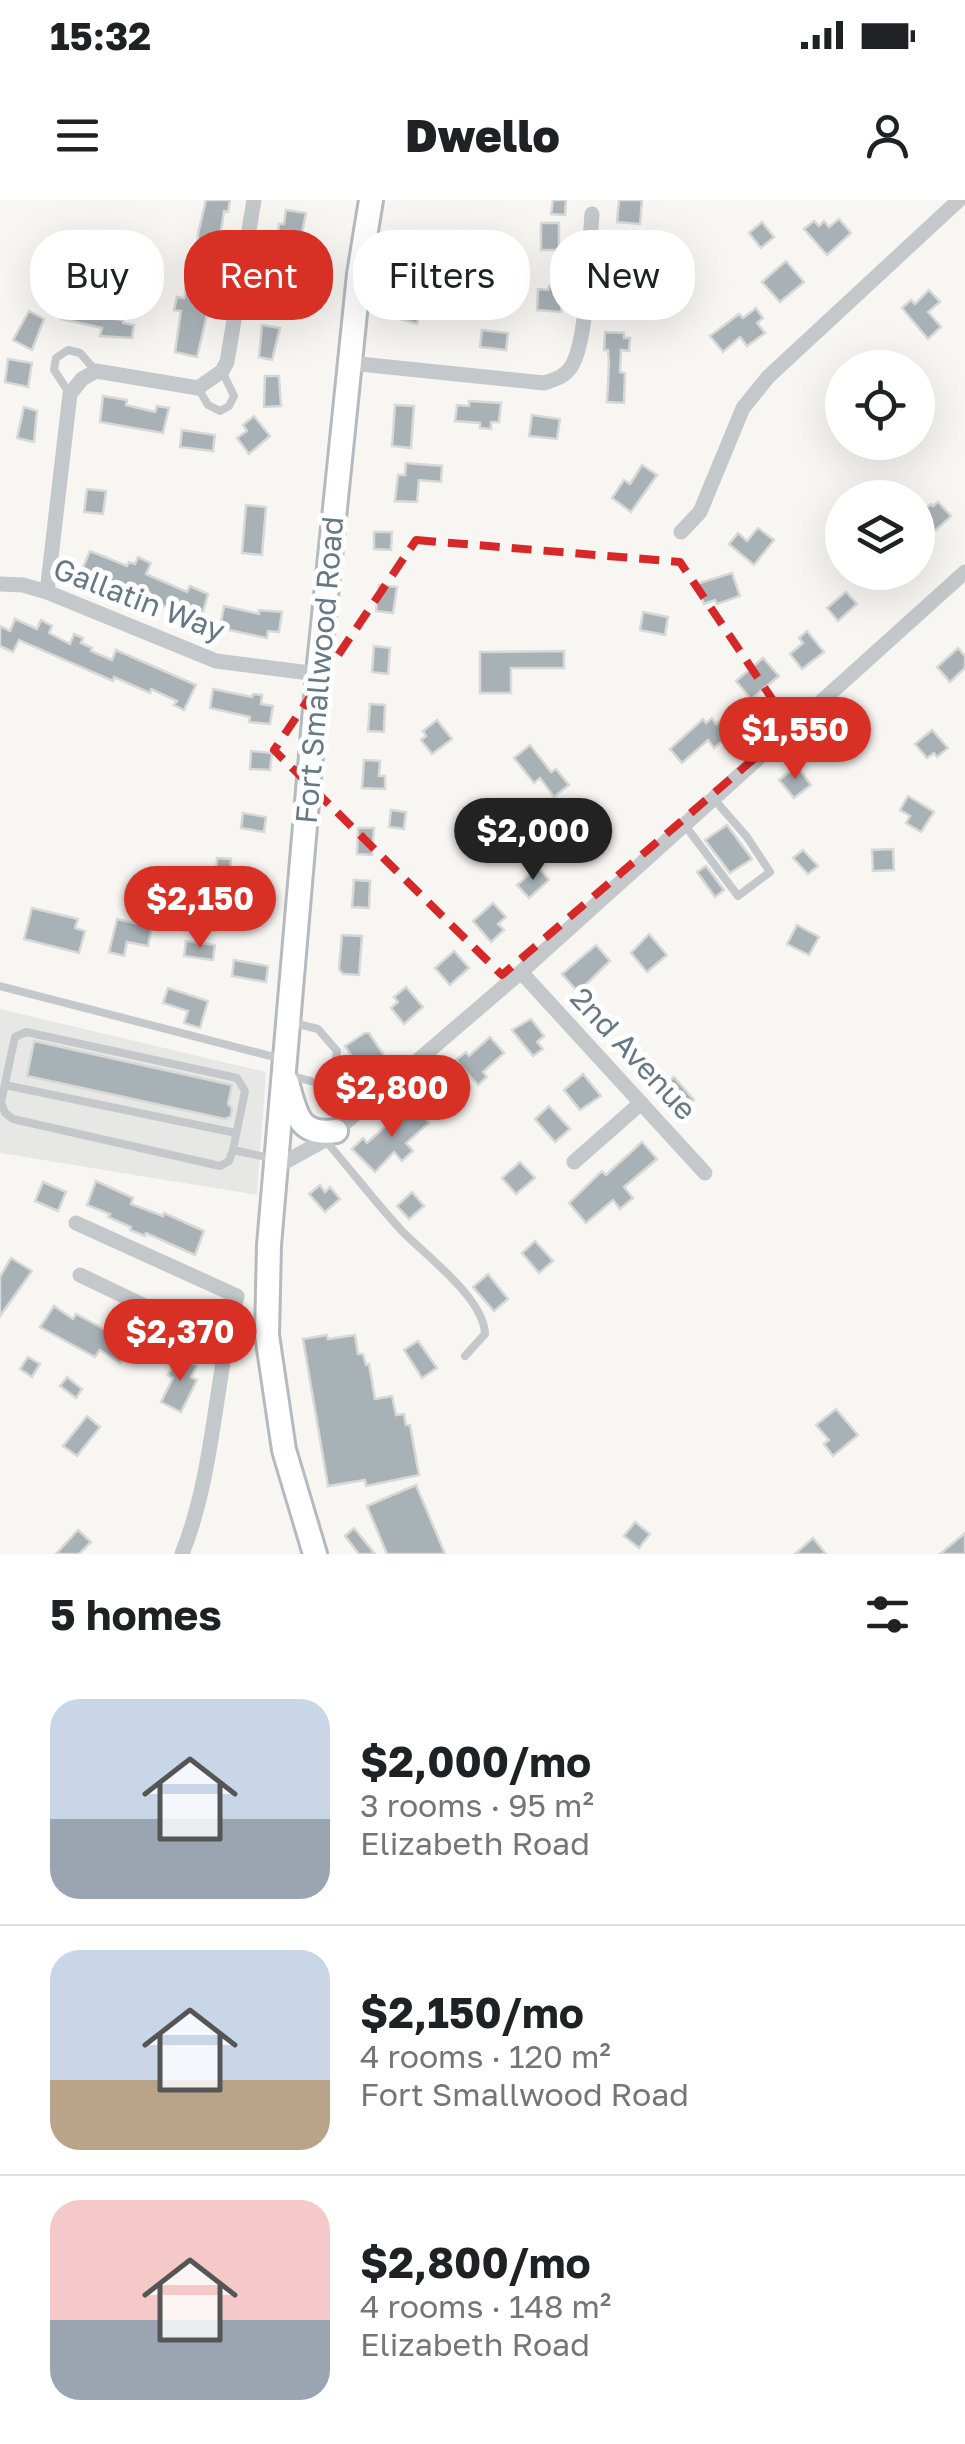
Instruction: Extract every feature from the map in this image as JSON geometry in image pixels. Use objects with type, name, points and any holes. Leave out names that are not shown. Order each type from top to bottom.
[{"type":"main road","name":"Fort Smallwood Road","points":[[314,1554],[284,1450],[267,1335],[274,1163],[318,674],[359,274],[371,200]]},
{"type":"main road","points":[[285,1068],[297,1115],[306,1128],[331,1135]]},
{"type":"street","points":[[47,592],[70,394],[82,379],[96,371],[198,388],[222,371],[228,362],[254,200]]},
{"type":"street","points":[[681,532],[700,512],[743,408],[768,378],[959,200]]},
{"type":"street","points":[[350,363],[544,382],[560,378],[575,360],[581,338],[592,214]]},
{"type":"street","points":[[274,1163],[331,1135],[359,1112],[521,972],[965,572]]},
{"type":"street","name":"Gallatin Way","points":[[0,584],[47,592],[216,661],[318,674]]},
{"type":"street","name":"2nd Avenue","points":[[521,972],[705,1173]]},
{"type":"street","points":[[574,1162],[642,1104]]},
{"type":"street","points":[[76,1224],[237,1296],[224,1344],[209,1455],[193,1526],[182,1554]]},
{"type":"street","points":[[80,1275],[224,1344]]},
{"type":"lane","points":[[70,394],[54,370],[56,358],[68,350],[80,353],[96,371]]},
{"type":"lane","points":[[198,388],[208,405],[220,411],[229,406],[234,396],[222,371]]},
{"type":"lane","points":[[684,824],[738,896],[770,872],[713,798]]},
{"type":"lane","points":[[0,986],[285,1068],[332,1088],[359,1112]]},
{"type":"lane","points":[[289,1023],[304,1023],[330,1040],[337,1051],[332,1088]]},
{"type":"lane","points":[[26,1032],[237,1078],[245,1090],[229,1161],[220,1166],[13,1119],[2,1106],[5,1085],[16,1037],[26,1032]]},
{"type":"lane","points":[[5,1085],[236,1133]]},
{"type":"lane","points":[[331,1135],[403,1231],[444,1268],[484,1321],[484,1334],[464,1356]]},
{"type":"lane","points":[[232,1150],[274,1163]]},
{"type":"highlighted area","points":[[416,540],[680,562],[791,727],[502,975],[274,750]]},
{"type":"shaded area","points":[[0,1009],[266,1072],[257,1195],[0,1153]]},
{"type":"building","points":[[206,200],[230,200],[221,230],[199,230]]},
{"type":"building","points":[[553,200],[566,200],[565,215],[551,214]]},
{"type":"building","points":[[619,200],[642,200],[640,224],[617,222]]},
{"type":"building","points":[[286,210],[306,213],[303,230],[278,230],[279,224],[284,224]]},
{"type":"building","points":[[839,219],[851,233],[827,255],[804,229],[814,221],[819,226],[824,221],[829,227]]},
{"type":"building","points":[[762,222],[774,237],[761,248],[749,233]]},
{"type":"building","points":[[541,223],[559,223],[559,230],[550,230],[550,250],[541,250]]},
{"type":"building","points":[[786,261],[804,282],[780,302],[762,282]]},
{"type":"building","points":[[550,286],[550,311],[537,310],[538,289],[548,290]]},
{"type":"building","points":[[929,290],[940,302],[928,312],[941,327],[928,339],[902,308],[911,300],[915,304]]},
{"type":"building","points":[[177,297],[184,298],[184,320],[206,320],[197,357],[175,352],[181,311],[174,310]]},
{"type":"building","points":[[756,308],[763,318],[757,323],[765,333],[747,346],[740,337],[723,352],[710,336],[739,314],[743,318]]},
{"type":"building","points":[[29,311],[30,320],[44,320],[32,350],[13,340]]},
{"type":"building","points":[[66,320],[123,320],[134,325],[132,338],[100,336],[102,328]]},
{"type":"building","points":[[262,325],[280,328],[272,360],[259,357]]},
{"type":"building","points":[[482,330],[508,333],[506,350],[480,347]]},
{"type":"building","points":[[605,332],[624,333],[624,338],[630,338],[629,351],[621,350],[624,403],[607,402],[609,363],[608,350],[604,350]]},
{"type":"building","points":[[8,359],[32,363],[28,387],[5,382]]},
{"type":"building","points":[[265,376],[279,376],[281,406],[264,407]]},
{"type":"building","points":[[103,396],[127,400],[126,405],[155,412],[157,406],[169,408],[163,433],[100,422]]},
{"type":"building","points":[[469,401],[501,403],[499,422],[491,422],[491,429],[480,428],[480,423],[455,421],[457,405],[469,406]]},
{"type":"building","points":[[395,405],[414,406],[411,448],[392,446]]},
{"type":"building","points":[[24,407],[37,411],[34,442],[17,438]]},
{"type":"building","points":[[532,415],[560,419],[557,439],[529,436]]},
{"type":"building","points":[[254,416],[270,436],[249,454],[237,438],[247,431],[243,425]]},
{"type":"building","points":[[182,430],[215,435],[213,451],[180,447]]},
{"type":"building","points":[[406,463],[442,466],[441,482],[419,480],[417,502],[395,501],[398,475],[405,475]]},
{"type":"building","points":[[642,465],[657,475],[631,512],[612,498],[624,480],[630,484]]},
{"type":"building","points":[[87,489],[106,491],[103,514],[84,512]]},
{"type":"building","points":[[938,502],[951,516],[935,531]]},
{"type":"building","points":[[246,505],[266,507],[262,555],[242,553]]},
{"type":"building","points":[[758,528],[774,540],[754,565],[729,544],[738,533],[747,541]]},
{"type":"building","points":[[374,532],[392,532],[391,550],[374,549]]},
{"type":"building","points":[[90,551],[127,566],[129,562],[135,564],[138,557],[151,563],[146,574],[187,592],[190,586],[208,594],[200,623],[189,618],[193,609],[171,600],[168,608],[146,598],[149,592],[129,583],[126,591],[81,572]]},
{"type":"building","points":[[732,573],[740,596],[704,604],[696,584]]},
{"type":"building","points":[[379,585],[397,587],[393,613],[376,611]]},
{"type":"building","points":[[846,592],[857,604],[838,621],[827,608]]},
{"type":"building","points":[[224,606],[259,614],[259,610],[282,612],[279,632],[268,631],[267,638],[220,628]]},
{"type":"building","points":[[643,612],[668,617],[665,635],[640,630]]},
{"type":"building","points":[[15,619],[37,629],[41,620],[52,626],[49,633],[70,644],[74,634],[83,638],[81,643],[91,651],[112,660],[116,650],[196,685],[184,710],[174,705],[177,701],[151,689],[150,693],[114,677],[113,681],[19,640],[13,652],[0,646],[0,626],[10,631]]},
{"type":"building","points":[[807,631],[824,652],[802,669],[790,654],[803,643],[799,638]]},
{"type":"building","points":[[374,646],[390,648],[388,674],[372,672]]},
{"type":"building","points":[[958,648],[965,656],[965,668],[950,682],[937,667]]},
{"type":"building","points":[[564,651],[564,668],[511,668],[511,693],[480,693],[480,652]]},
{"type":"building","points":[[763,658],[779,676],[751,699],[736,681]]},
{"type":"building","points":[[213,689],[252,697],[262,695],[261,704],[273,706],[270,724],[249,722],[250,717],[210,708]]},
{"type":"building","points":[[370,704],[385,705],[384,732],[368,731]]},
{"type":"building","points":[[731,711],[742,724],[714,748],[708,740],[682,763],[670,749],[703,719],[706,723],[712,718],[716,724]]},
{"type":"building","points":[[437,720],[452,739],[432,754],[421,740],[426,736],[423,731]]},
{"type":"building","points":[[848,722],[864,742],[852,751],[847,745],[834,755],[824,741]]},
{"type":"building","points":[[932,730],[948,748],[937,757],[934,753],[927,758],[915,744]]},
{"type":"building","points":[[530,745],[551,772],[556,769],[569,785],[554,797],[540,778],[534,783],[514,758]]},
{"type":"building","points":[[251,751],[272,753],[270,770],[250,769]]},
{"type":"building","points":[[364,760],[380,761],[379,776],[385,776],[385,789],[362,788]]},
{"type":"building","points":[[797,766],[811,785],[794,798],[779,780]]},
{"type":"building","points":[[908,796],[934,812],[921,832],[906,823],[910,816],[900,810]]},
{"type":"building","points":[[391,810],[406,812],[404,829],[389,827]]},
{"type":"building","points":[[594,811],[608,827],[590,843],[579,831]]},
{"type":"building","points":[[243,813],[266,817],[264,832],[241,828]]},
{"type":"building","points":[[727,825],[752,859],[730,873],[705,840]]},
{"type":"building","points":[[358,828],[374,828],[372,855],[357,854]]},
{"type":"building","points":[[893,849],[894,870],[873,871],[872,850]]},
{"type":"building","points":[[803,850],[818,866],[808,874],[793,858]]},
{"type":"building","points":[[217,858],[231,859],[230,875],[216,874]]},
{"type":"building","points":[[706,866],[724,890],[715,897],[697,872]]},
{"type":"building","points":[[538,867],[549,880],[529,898],[517,885]]},
{"type":"building","points":[[246,876],[264,877],[262,901],[244,899]]},
{"type":"building","points":[[354,880],[370,881],[369,908],[352,907]]},
{"type":"building","points":[[493,903],[506,917],[498,924],[504,930],[491,942],[473,921]]},
{"type":"building","points":[[32,908],[78,919],[75,928],[85,931],[79,953],[24,939]]},
{"type":"building","points":[[117,919],[152,927],[148,946],[127,942],[124,956],[109,952]]},
{"type":"building","points":[[797,925],[819,937],[809,955],[787,944]]},
{"type":"building","points":[[649,934],[667,955],[647,972],[631,953]]},
{"type":"building","points":[[342,935],[362,936],[359,975],[343,974],[339,969]]},
{"type":"building","points":[[186,941],[215,945],[213,960],[184,956]]},
{"type":"building","points":[[596,945],[610,961],[578,992],[562,974]]},
{"type":"building","points":[[454,951],[469,968],[450,985],[435,968]]},
{"type":"building","points":[[234,960],[268,966],[266,982],[232,976]]},
{"type":"building","points":[[406,987],[423,1007],[404,1024],[391,1008],[398,1002],[394,997]]},
{"type":"building","points":[[168,988],[208,1001],[200,1028],[184,1023],[188,1011],[163,1003]]},
{"type":"building","points":[[531,1019],[544,1036],[537,1042],[543,1049],[533,1056],[512,1030]]},
{"type":"building","points":[[369,1033],[387,1060],[364,1075],[345,1046]]},
{"type":"building","points":[[490,1037],[504,1053],[483,1072],[487,1077],[478,1085],[456,1060],[466,1052],[469,1056]]},
{"type":"building","points":[[34,1041],[232,1085],[228,1104],[231,1116],[225,1119],[27,1076]]},
{"type":"building","points":[[583,1074],[601,1096],[580,1110],[564,1090]]},
{"type":"building","points":[[674,1077],[694,1100],[681,1112],[661,1089]]},
{"type":"building","points":[[414,1106],[429,1123],[406,1143],[413,1151],[402,1161],[394,1152],[375,1172],[352,1149],[363,1138],[367,1143]]},
{"type":"building","points":[[549,1106],[570,1129],[555,1142],[535,1119]]},
{"type":"building","points":[[642,1142],[657,1159],[624,1187],[633,1198],[620,1209],[613,1200],[586,1223],[569,1203],[602,1171],[606,1175]]},
{"type":"building","points":[[520,1162],[535,1178],[516,1194],[502,1178]]},
{"type":"building","points":[[96,1181],[133,1198],[131,1204],[163,1216],[164,1213],[204,1231],[195,1255],[130,1230],[131,1227],[108,1217],[110,1214],[87,1205]]},
{"type":"building","points":[[43,1182],[66,1192],[58,1211],[35,1201]]},
{"type":"building","points":[[320,1185],[325,1192],[330,1187],[340,1199],[325,1212],[309,1194]]},
{"type":"building","points":[[412,1192],[424,1206],[409,1219],[397,1206]]},
{"type":"building","points":[[535,1241],[553,1261],[539,1273],[522,1253]]},
{"type":"building","points":[[11,1258],[32,1271],[0,1316],[0,1277]]},
{"type":"building","points":[[488,1274],[508,1299],[494,1311],[473,1287]]},
{"type":"building","points":[[54,1306],[73,1319],[76,1314],[117,1336],[119,1332],[133,1340],[120,1363],[100,1350],[95,1357],[40,1327]]},
{"type":"building","points":[[327,1335],[328,1339],[355,1335],[358,1354],[363,1354],[366,1365],[369,1364],[375,1399],[392,1396],[396,1415],[404,1414],[406,1425],[410,1425],[419,1475],[366,1486],[365,1480],[328,1486],[303,1339]]},
{"type":"building","points":[[418,1341],[437,1368],[422,1378],[404,1350]]},
{"type":"building","points":[[178,1356],[197,1366],[191,1377],[197,1380],[181,1412],[161,1402]]},
{"type":"building","points":[[28,1357],[40,1364],[32,1377],[20,1369]]},
{"type":"building","points":[[67,1377],[82,1389],[76,1398],[60,1386]]},
{"type":"building","points":[[836,1409],[858,1435],[833,1456],[824,1444],[829,1440],[816,1425]]},
{"type":"building","points":[[87,1416],[100,1427],[77,1456],[63,1446]]},
{"type":"building","points":[[416,1485],[445,1554],[387,1554],[367,1506]]},
{"type":"building","points":[[635,1522],[650,1534],[639,1548],[624,1536]]},
{"type":"building","points":[[354,1528],[375,1554],[359,1554],[345,1536]]},
{"type":"building","points":[[78,1530],[91,1542],[79,1554],[56,1554]]},
{"type":"building","points":[[965,1533],[965,1554],[940,1554]]},
{"type":"building","points":[[813,1538],[826,1554],[795,1554]]}]
